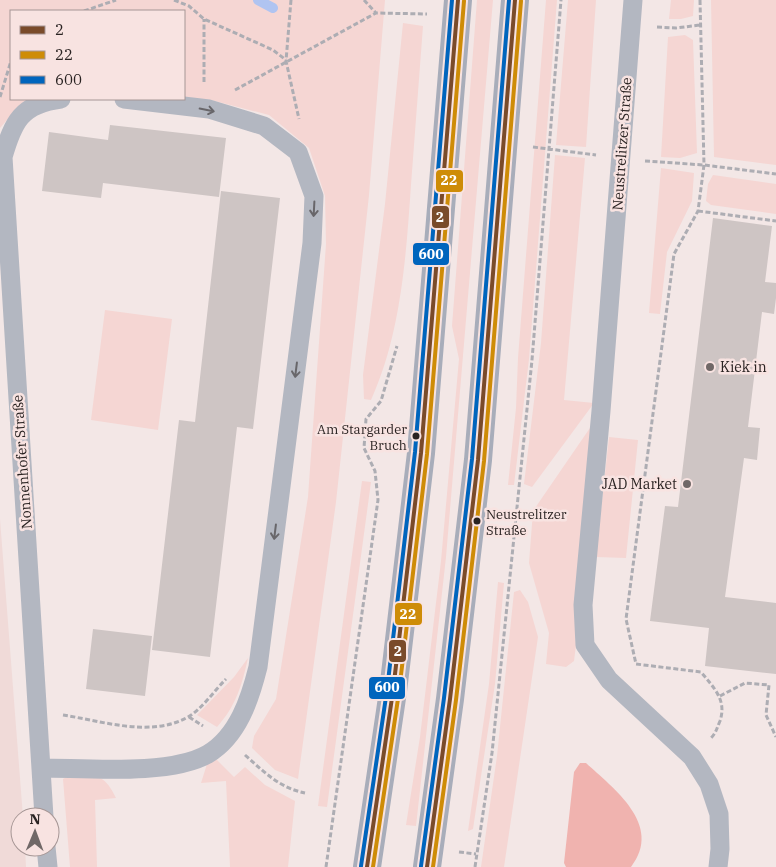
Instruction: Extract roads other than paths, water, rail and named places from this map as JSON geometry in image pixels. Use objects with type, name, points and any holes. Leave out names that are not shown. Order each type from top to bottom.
[{"type":"main road","points":[[367,867],[392,692],[421,453],[458,0]]},
{"type":"main road","points":[[428,867],[478,460],[515,0]]},
{"type":"lane","name":"Neustrelitzer Straße","points":[[633,0],[622,158],[583,605],[585,645],[609,680],[692,757],[709,784],[719,814],[720,850],[718,867]]},
{"type":"lane","name":"Nonnenhofer Straße","points":[[43,807],[3,158],[10,131],[24,112],[50,100]]},
{"type":"lane","points":[[41,768],[162,767],[188,762],[208,754],[225,740],[240,720],[251,694],[261,646],[312,243],[314,196],[298,152],[264,126],[209,109],[132,100]]},
{"type":"waterway","points":[[258,0],[273,8]]},
{"type":"place","name":"Kiek in","points":[[710,367]]},
{"type":"place","name":"Am Stargarder Bruch","points":[[416,436]]},
{"type":"place","name":"JAD Market","points":[[687,484]]},
{"type":"place","name":"Neustrelitzer Straße","points":[[477,521]]}]
